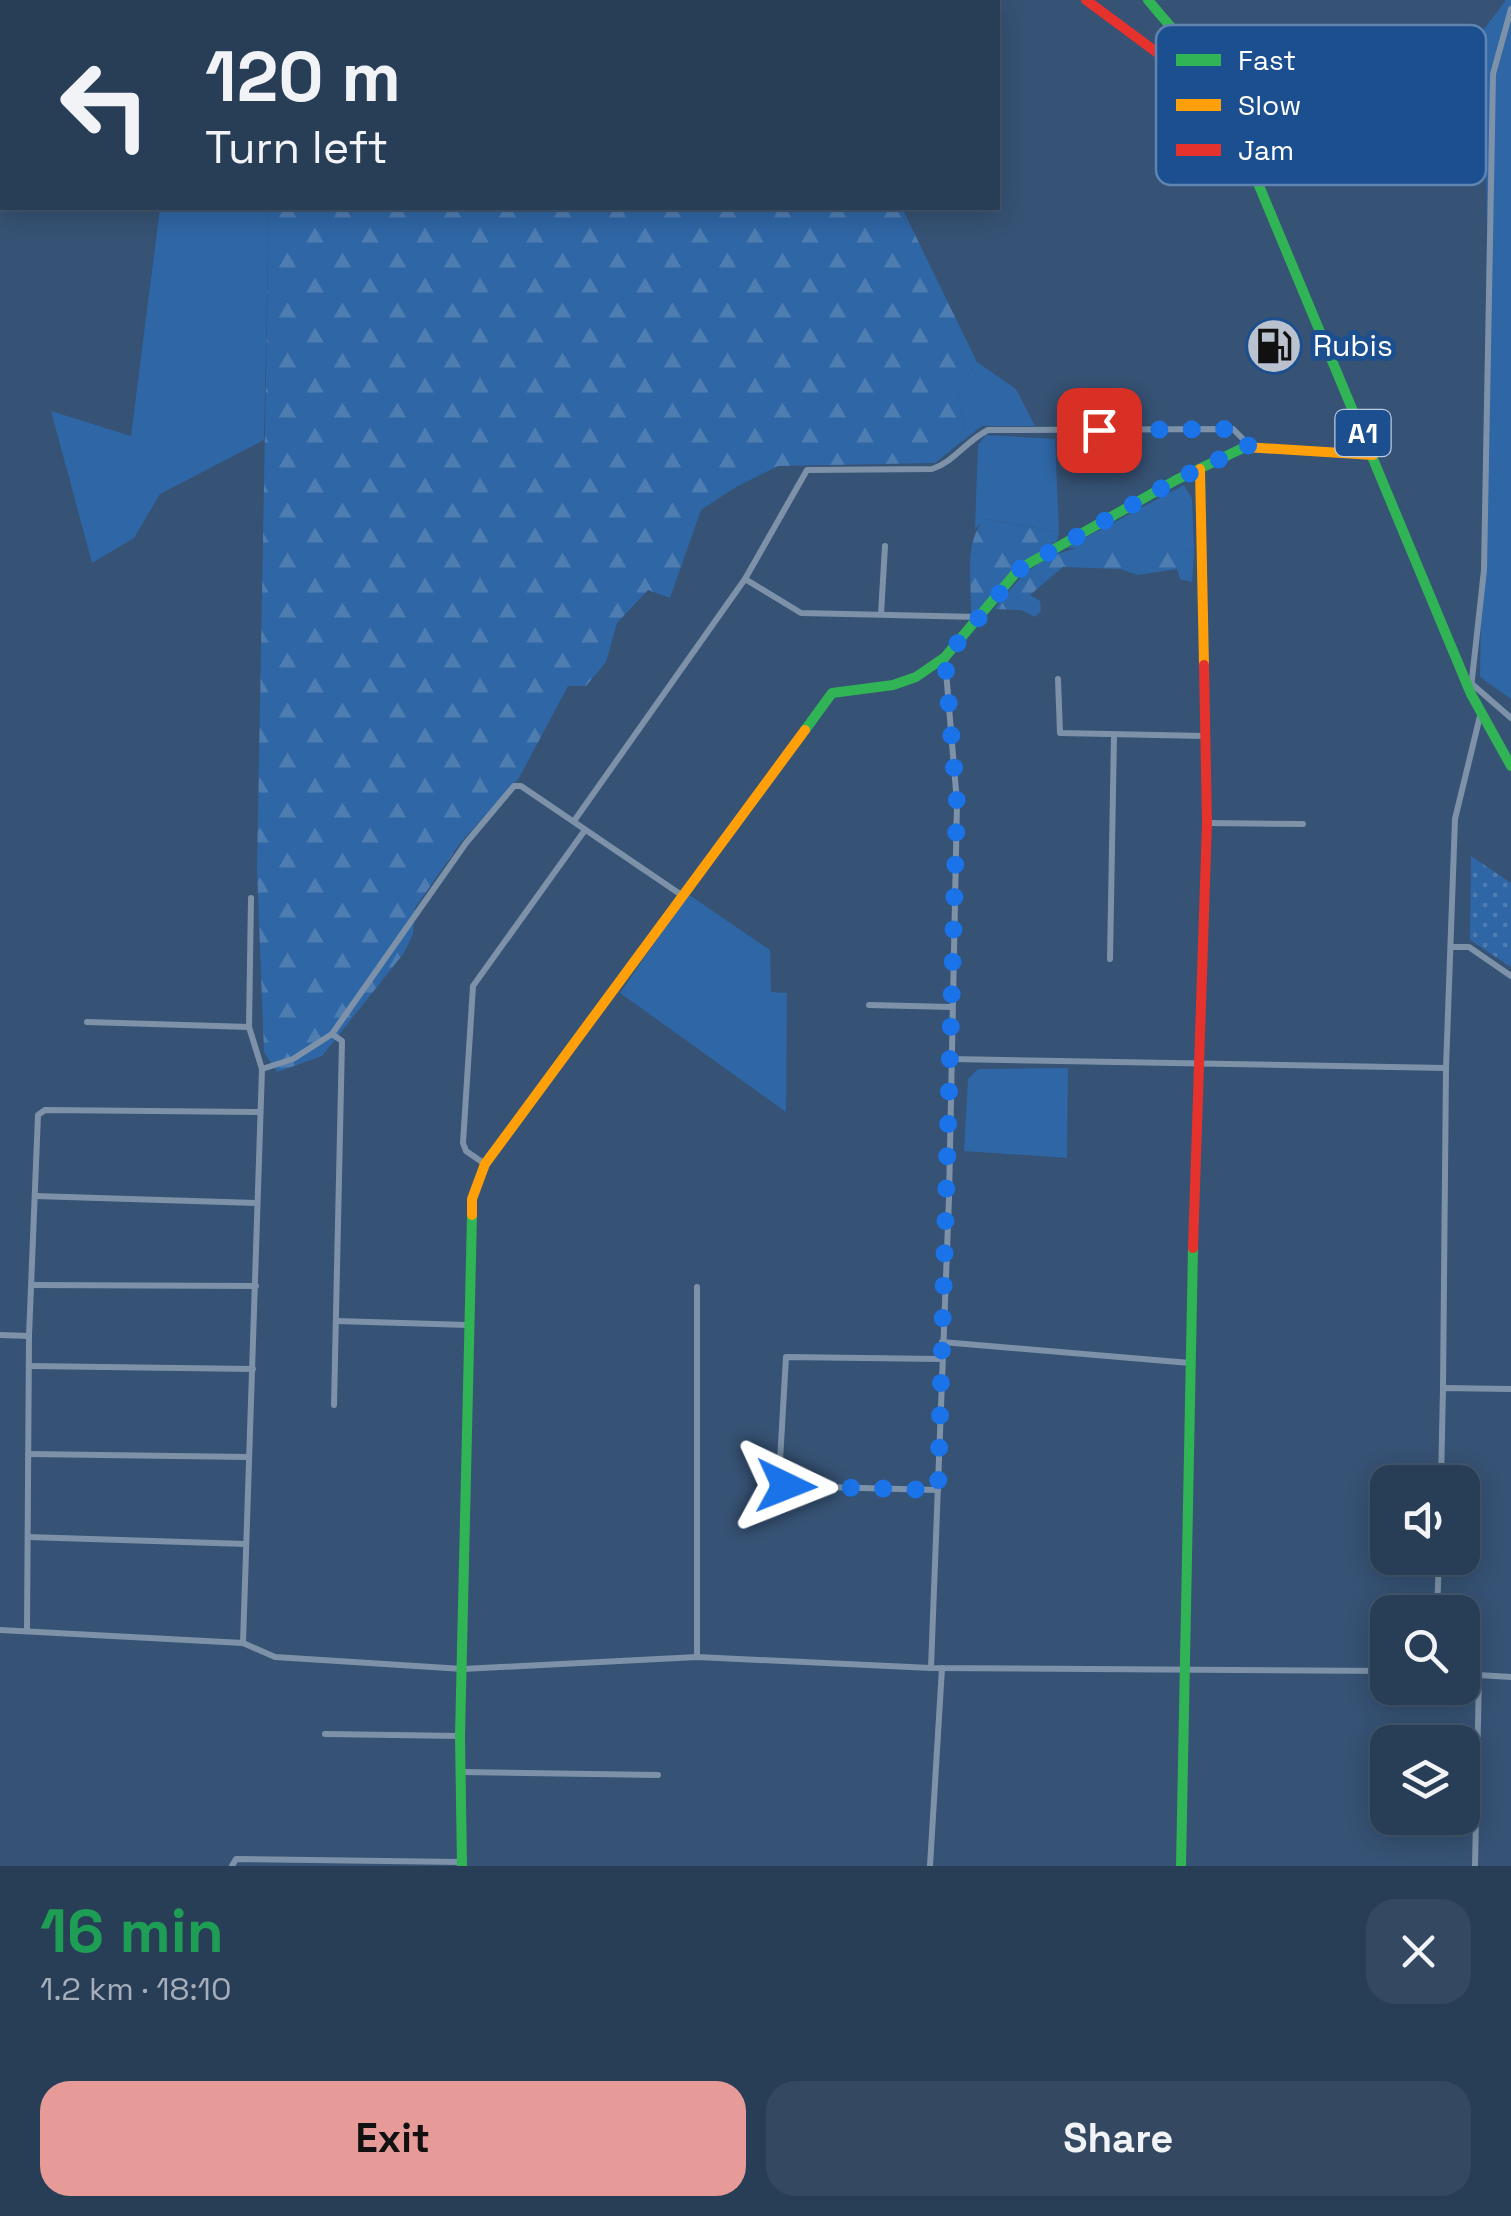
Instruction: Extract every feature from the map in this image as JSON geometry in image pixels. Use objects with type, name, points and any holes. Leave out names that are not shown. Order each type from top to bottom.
[{"type":"main road","name":"A1","points":[[1086,0],[1156,52]]},
{"type":"main road","name":"A1","points":[[1148,0],[1169,25]]},
{"type":"main road","name":"A1","points":[[1260,185],[1480,715],[1511,766]]},
{"type":"main road","points":[[462,1864],[460,1736],[472,1192],[485,1164],[680,894],[832,693],[905,682],[945,658],[1028,564],[1249,445],[1372,455]]},
{"type":"main road","points":[[1181,1866],[1196,1062],[1207,823],[1200,469]]},
{"type":"street","points":[[1511,9],[1493,74],[1484,570],[1471,688],[1511,718]]},
{"type":"street","points":[[574,822],[745,579],[806,470],[932,469],[945,465],[968,440],[988,430],[1233,429],[1249,445]]},
{"type":"street","points":[[882,614],[885,546]]},
{"type":"street","points":[[745,579],[796,612],[982,617]]},
{"type":"street","points":[[931,1668],[957,803],[945,658]]},
{"type":"street","points":[[1058,679],[1060,733],[1206,736]]},
{"type":"street","points":[[1442,1465],[1446,1068],[1455,819],[1480,715]]},
{"type":"street","points":[[1110,959],[1114,735]]},
{"type":"street","points":[[262,1069],[293,1058],[332,1034],[466,843],[514,786],[521,786],[680,894]]},
{"type":"street","points":[[1207,823],[1303,824]]},
{"type":"street","points":[[485,1164],[466,1151],[463,1143],[473,986],[586,830]]},
{"type":"street","points":[[243,1643],[256,1286],[257,1112],[262,1069],[249,1026],[251,898]]},
{"type":"street","points":[[1452,947],[1469,947],[1511,976]]},
{"type":"street","points":[[869,1005],[952,1007]]},
{"type":"street","points":[[87,1022],[249,1026]]},
{"type":"street","points":[[332,1034],[342,1042],[334,1405]]},
{"type":"street","points":[[952,1059],[1446,1068]]},
{"type":"street","points":[[27,1630],[28,1366],[38,1115],[44,1110],[257,1112]]},
{"type":"street","points":[[35,1196],[257,1204]]},
{"type":"street","points":[[31,1285],[256,1286]]},
{"type":"street","points":[[697,1287],[697,1657]]},
{"type":"street","points":[[336,1321],[470,1325]]},
{"type":"street","points":[[0,1336],[29,1336]]},
{"type":"street","points":[[942,1342],[1190,1364]]},
{"type":"street","points":[[938,1490],[786,1486],[778,1478],[786,1358],[940,1359]]},
{"type":"street","points":[[28,1366],[253,1369]]},
{"type":"street","points":[[1444,1388],[1511,1389]]},
{"type":"street","points":[[28,1454],[248,1457]]},
{"type":"street","points":[[28,1537],[246,1544]]},
{"type":"street","points":[[0,1630],[243,1643],[275,1657],[463,1669],[697,1657],[931,1668],[1370,1671]]},
{"type":"street","points":[[930,1866],[942,1668]]},
{"type":"street","points":[[1480,1676],[1511,1677]]},
{"type":"street","points":[[1475,1866],[1478,1705]]},
{"type":"street","points":[[325,1734],[460,1736]]},
{"type":"street","points":[[460,1772],[658,1775]]},
{"type":"street","points":[[232,1866],[236,1858],[462,1864]]},
{"type":"green space","points":[[1506,0],[1511,0],[1511,699],[1480,677],[1486,26]]},
{"type":"green space","points":[[160,210],[269,210],[264,440],[160,494],[134,538],[92,563],[51,411],[131,436]]},
{"type":"green space","points":[[269,210],[903,210],[977,362],[957,392],[964,422],[960,443],[935,463],[778,466],[701,510],[670,598],[648,590],[617,623],[606,662],[586,686],[568,686],[519,778],[461,842],[415,908],[413,934],[404,953],[322,1056],[277,1072],[264,1052],[257,869]]},
{"type":"green space","points":[[977,362],[1016,389],[1035,426],[982,426],[960,443],[964,422],[957,392]]},
{"type":"green space","points":[[986,435],[1055,439],[1059,532],[986,519],[975,529],[978,445]]},
{"type":"green space","points":[[1184,485],[1192,498],[1194,552],[1066,548]]},
{"type":"green space","points":[[985,519],[1059,532],[1057,541],[1013,568],[981,613],[971,613],[971,550]]},
{"type":"green space","points":[[1092,546],[1194,552],[1192,582],[1180,579],[1177,569],[1138,575],[1120,569],[1063,567],[1030,595],[1040,601],[1041,611],[1035,617],[1021,610],[995,609],[1036,566],[1062,552]]},
{"type":"green space","points":[[1471,856],[1511,883],[1511,967],[1470,940]]},
{"type":"green space","points":[[688,894],[770,950],[771,992],[787,993],[786,1112],[620,993]]},
{"type":"green space","points":[[1068,1068],[1067,1158],[964,1151],[968,1079],[978,1069]]},
{"type":"traffic: fast","points":[[1148,0],[1169,25]]},
{"type":"traffic: fast","points":[[1259,185],[1471,694],[1511,766]]},
{"type":"traffic: fast","points":[[805,730],[832,693],[893,685],[916,677],[945,657],[1019,569],[1176,480],[1245,447]]},
{"type":"traffic: fast","points":[[462,1866],[460,1736],[472,1215]]},
{"type":"traffic: fast","points":[[1181,1866],[1193,1248]]},
{"type":"traffic: slow","points":[[1245,447],[1373,455]]},
{"type":"traffic: slow","points":[[1200,469],[1204,665]]},
{"type":"traffic: slow","points":[[472,1215],[472,1199],[485,1164],[805,730]]},
{"type":"traffic: jam","points":[[1086,0],[1156,52]]},
{"type":"traffic: jam","points":[[1193,1248],[1207,823],[1204,665]]},
{"type":"place","name":"Rubis","points":[[1274,346]]},
{"type":"route","points":[[786,1486],[938,1490],[957,803],[945,658],[1020,569],[1176,480],[1249,445],[1233,429],[1099,430]]}]
